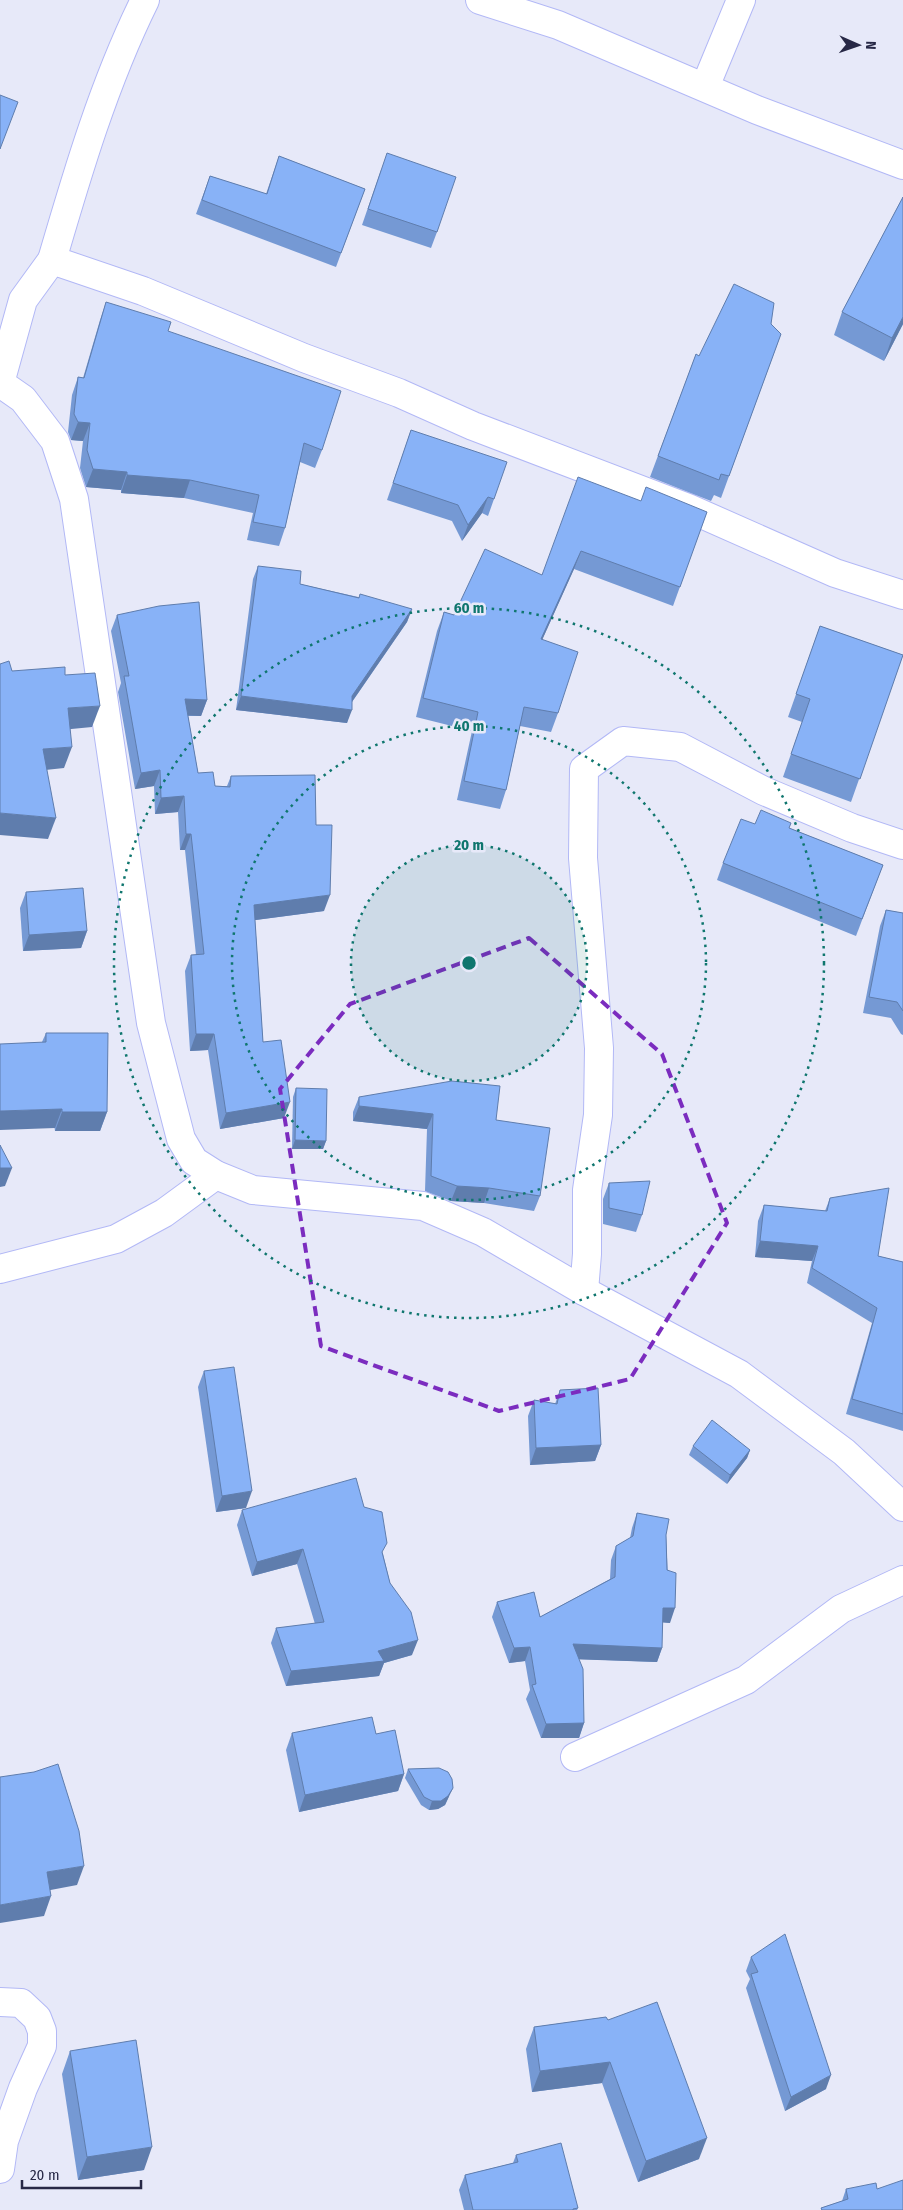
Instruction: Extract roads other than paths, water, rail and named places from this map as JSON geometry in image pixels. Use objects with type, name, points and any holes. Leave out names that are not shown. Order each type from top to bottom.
[{"type":"street","points":[[145,0],[124,42],[81,159],[52,260],[23,300],[0,383],[23,399],[55,441],[74,499],[151,1023],[181,1139],[194,1161],[216,1175],[253,1190],[423,1206],[483,1232],[584,1291],[739,1374],[844,1452],[903,1507]]},
{"type":"street","points":[[480,0],[558,25],[757,110],[903,165]]},
{"type":"street","points":[[705,87],[741,0]]},
{"type":"street","points":[[52,260],[143,291],[304,358],[399,393],[473,426],[688,508],[835,573],[903,595]]},
{"type":"street","points":[[584,1291],[587,1254],[587,1190],[598,1116],[599,1048],[583,858],[584,769],[623,741],[680,747],[764,791],[852,828],[903,845]]},
{"type":"street","points":[[0,1269],[116,1238],[164,1213],[216,1175]]},
{"type":"street","points":[[575,1757],[746,1680],[841,1609],[903,1580]]},
{"type":"street","points":[[0,2002],[21,2002],[37,2018],[42,2031],[42,2046],[23,2088],[4,2141],[0,2169]]}]
